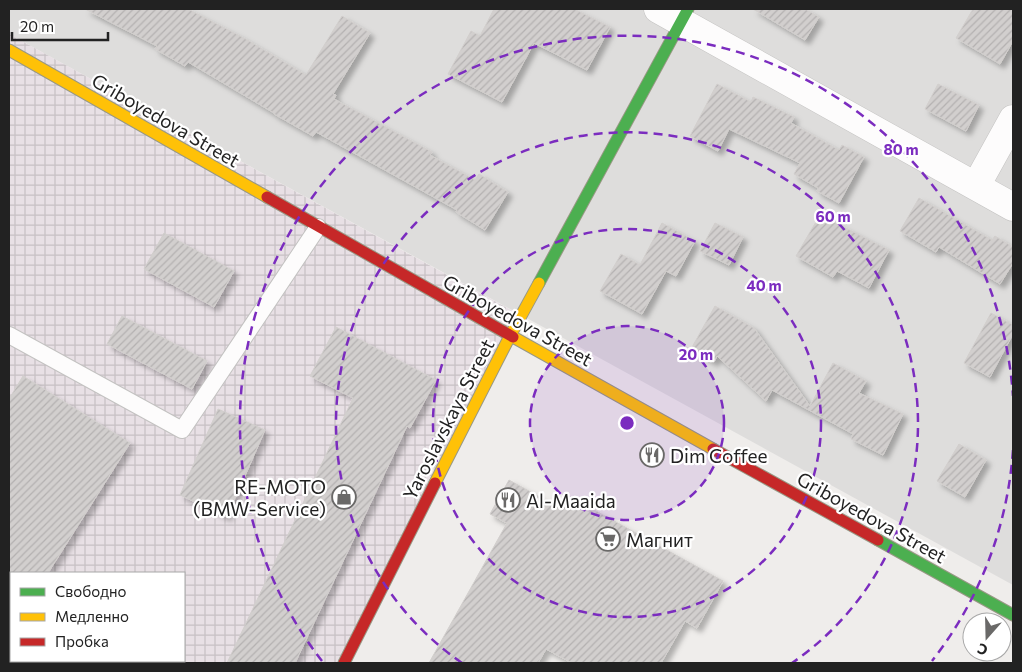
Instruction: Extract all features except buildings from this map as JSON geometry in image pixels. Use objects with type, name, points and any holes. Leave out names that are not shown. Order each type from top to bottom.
[{"type":"street","points":[[676,13],[1013,207]]},
{"type":"street","name":"Yaroslavskaya Street","points":[[344,663],[676,13]]},
{"type":"street","name":"Griboyedova Street","points":[[9,50],[510,336],[1013,615]]},
{"type":"street","points":[[976,186],[1013,119]]},
{"type":"lane","points":[[9,335],[182,430],[318,227]]},
{"type":"shaded area","points":[[9,9],[1013,9],[1013,585],[9,34]]},
{"type":"shaded area","points":[[9,34],[518,314],[337,663],[9,663]]},
{"type":"traffic: fast","points":[[539,283],[688,9]]},
{"type":"traffic: fast","points":[[878,540],[1013,615]]},
{"type":"traffic: slow","points":[[9,50],[267,197]]},
{"type":"traffic: slow","points":[[435,483],[539,283]]},
{"type":"traffic: slow","points":[[513,337],[713,449]]},
{"type":"traffic: jam","points":[[267,197],[513,337]]},
{"type":"traffic: jam","points":[[713,449],[878,540]]},
{"type":"traffic: jam","points":[[344,663],[435,483]]},
{"type":"place","name":"Dim Coffee","points":[[652,455]]},
{"type":"place","name":"RE-MOTO (BMW-Service)","points":[[344,497]]},
{"type":"place","name":"Al-Maaida","points":[[508,500]]},
{"type":"place","name":"Магнит","points":[[608,539]]}]
